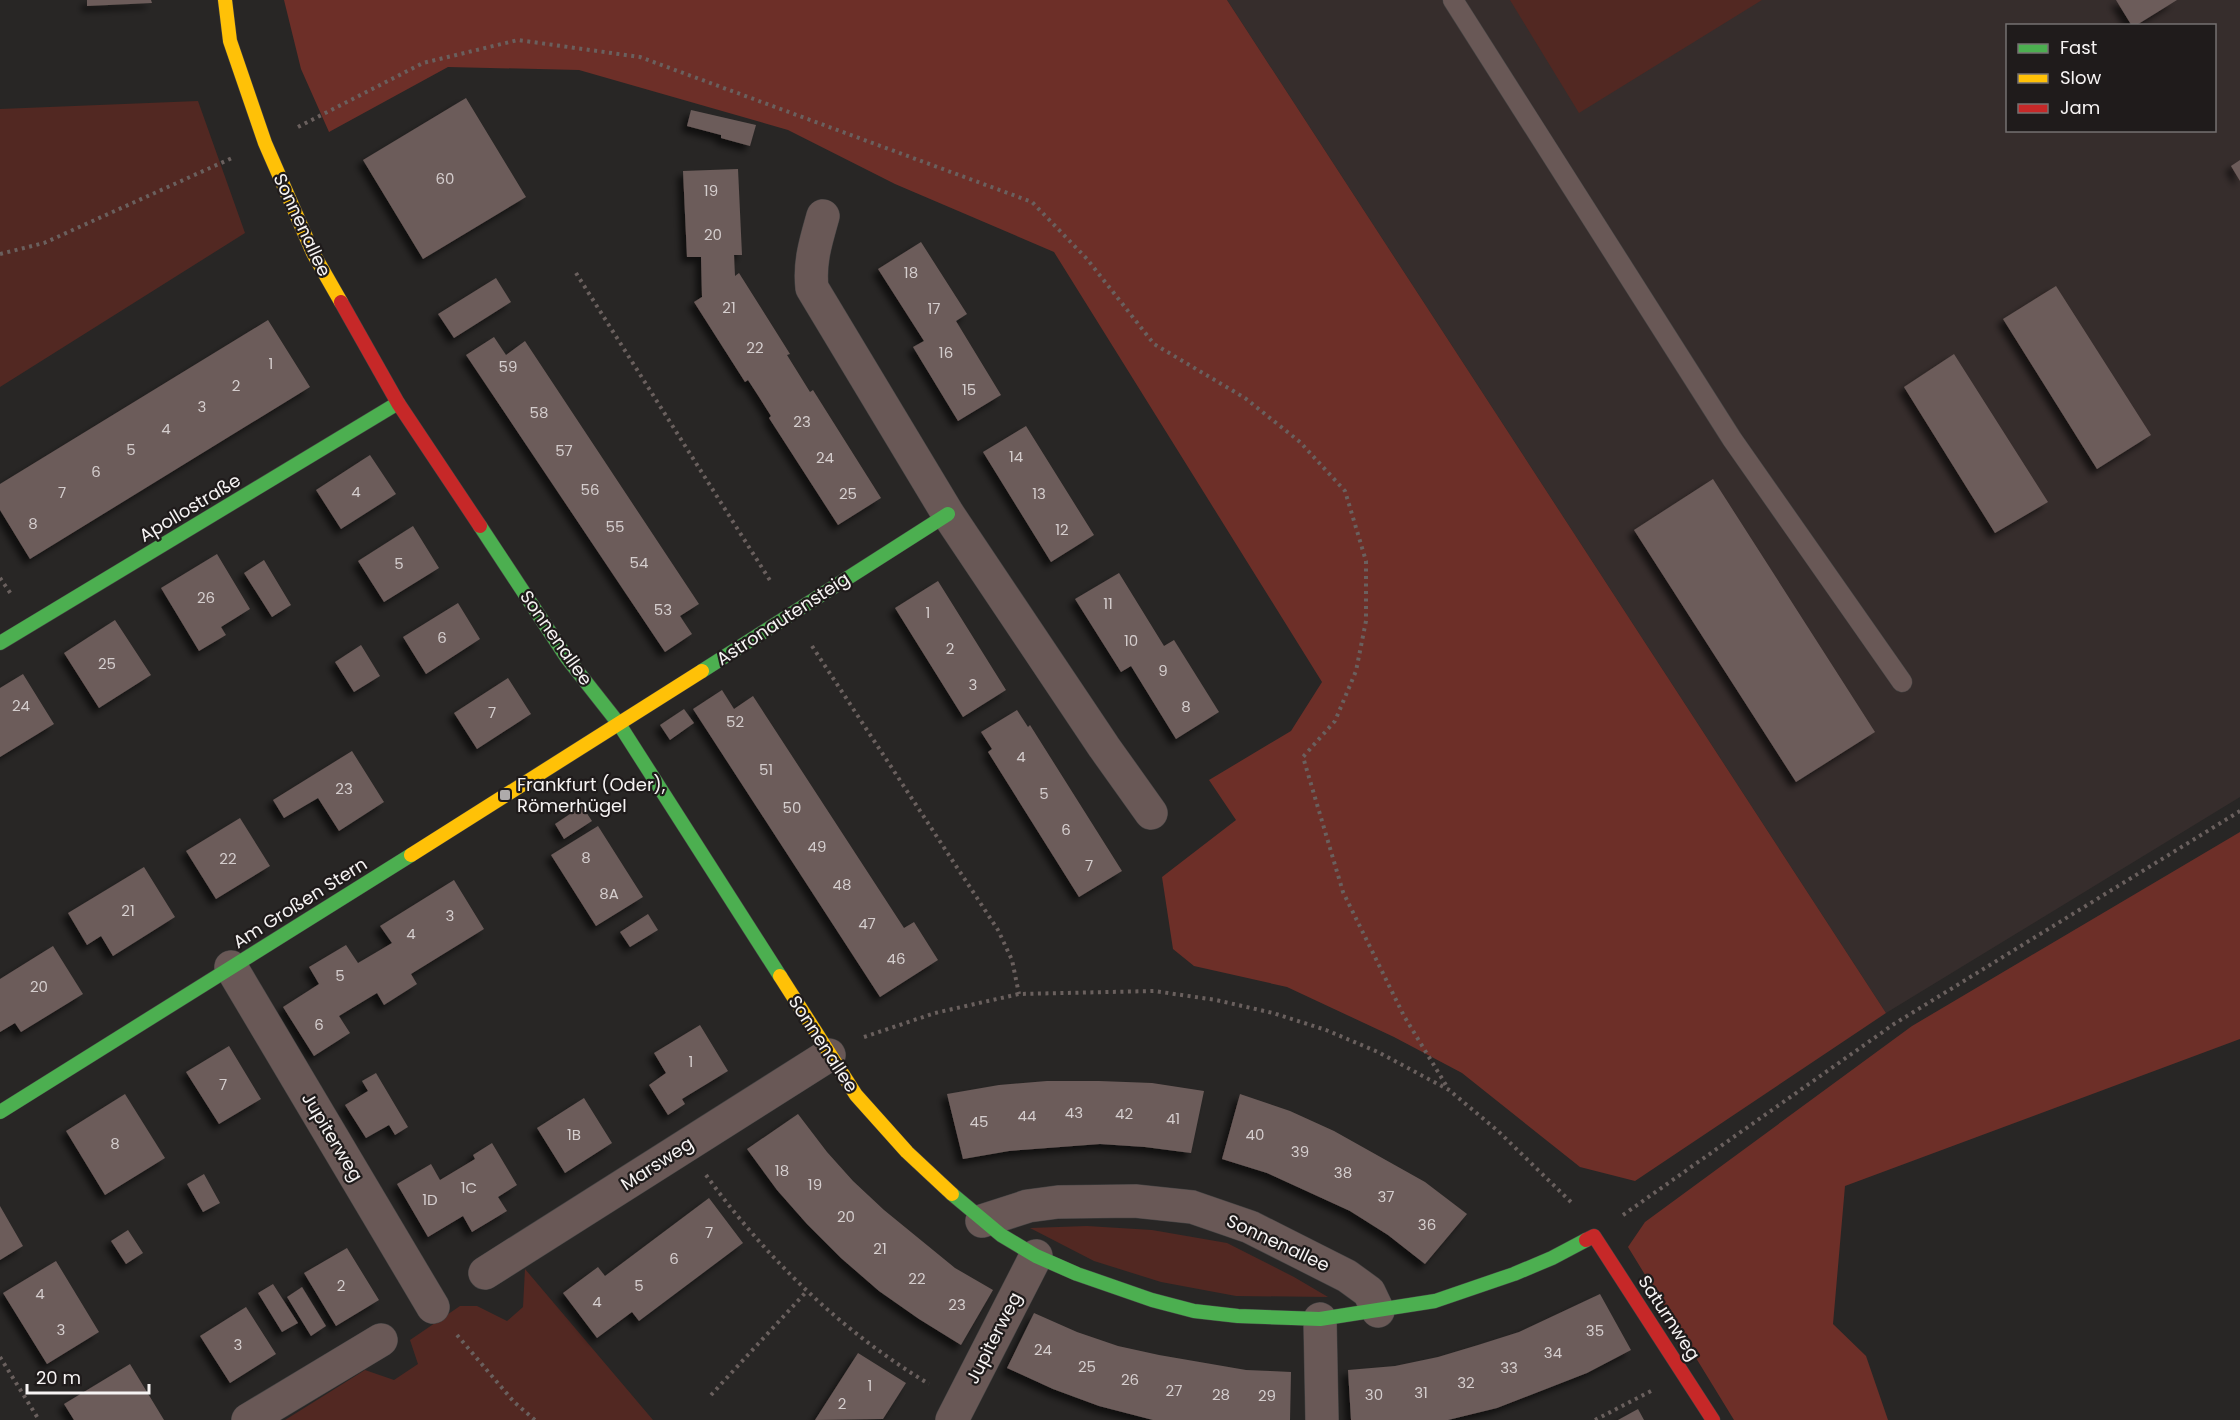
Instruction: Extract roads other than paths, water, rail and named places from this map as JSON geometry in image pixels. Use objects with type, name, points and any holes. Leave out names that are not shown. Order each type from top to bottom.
[{"type":"street","name":"Sonnenallee","points":[[225,0],[230,41],[265,143],[313,253],[398,403],[567,658],[619,724],[856,1095],[886,1130],[941,1185],[982,1221],[1036,1256],[1121,1290],[1194,1311],[1238,1316],[1320,1319],[1436,1301],[1478,1288],[1552,1258],[1594,1236]]},
{"type":"street","points":[[823,216],[813,252],[810,273],[812,288],[948,514],[1104,747],[1151,813]]},
{"type":"street","name":"Apollostraße","points":[[0,643],[398,403]]},
{"type":"street","name":"Astronautensteig","points":[[619,724],[948,514]]},
{"type":"street","name":"Am Großen Stern","points":[[0,1112],[619,724]]},
{"type":"street","name":"Jupiterweg","points":[[231,968],[434,1307]]},
{"type":"street","name":"Marsweg","points":[[485,1273],[829,1055]]},
{"type":"street","name":"Sonnenallee","points":[[982,1221],[1028,1206],[1058,1202],[1135,1201],[1192,1207],[1250,1227],[1347,1276],[1369,1292],[1378,1311]]},
{"type":"street","name":"Saturnweg","points":[[1594,1236],[1713,1420]]},
{"type":"street","name":"Jupiterweg","points":[[956,1412],[1036,1256]]},
{"type":"street","points":[[1320,1319],[1322,1420]]},
{"type":"street","points":[[248,1420],[381,1340]]},
{"type":"lane","points":[[1453,0],[1732,439],[1902,682]]},
{"type":"place","name":"Frankfurt (Oder), Römerhügel","points":[[505,795]]}]
